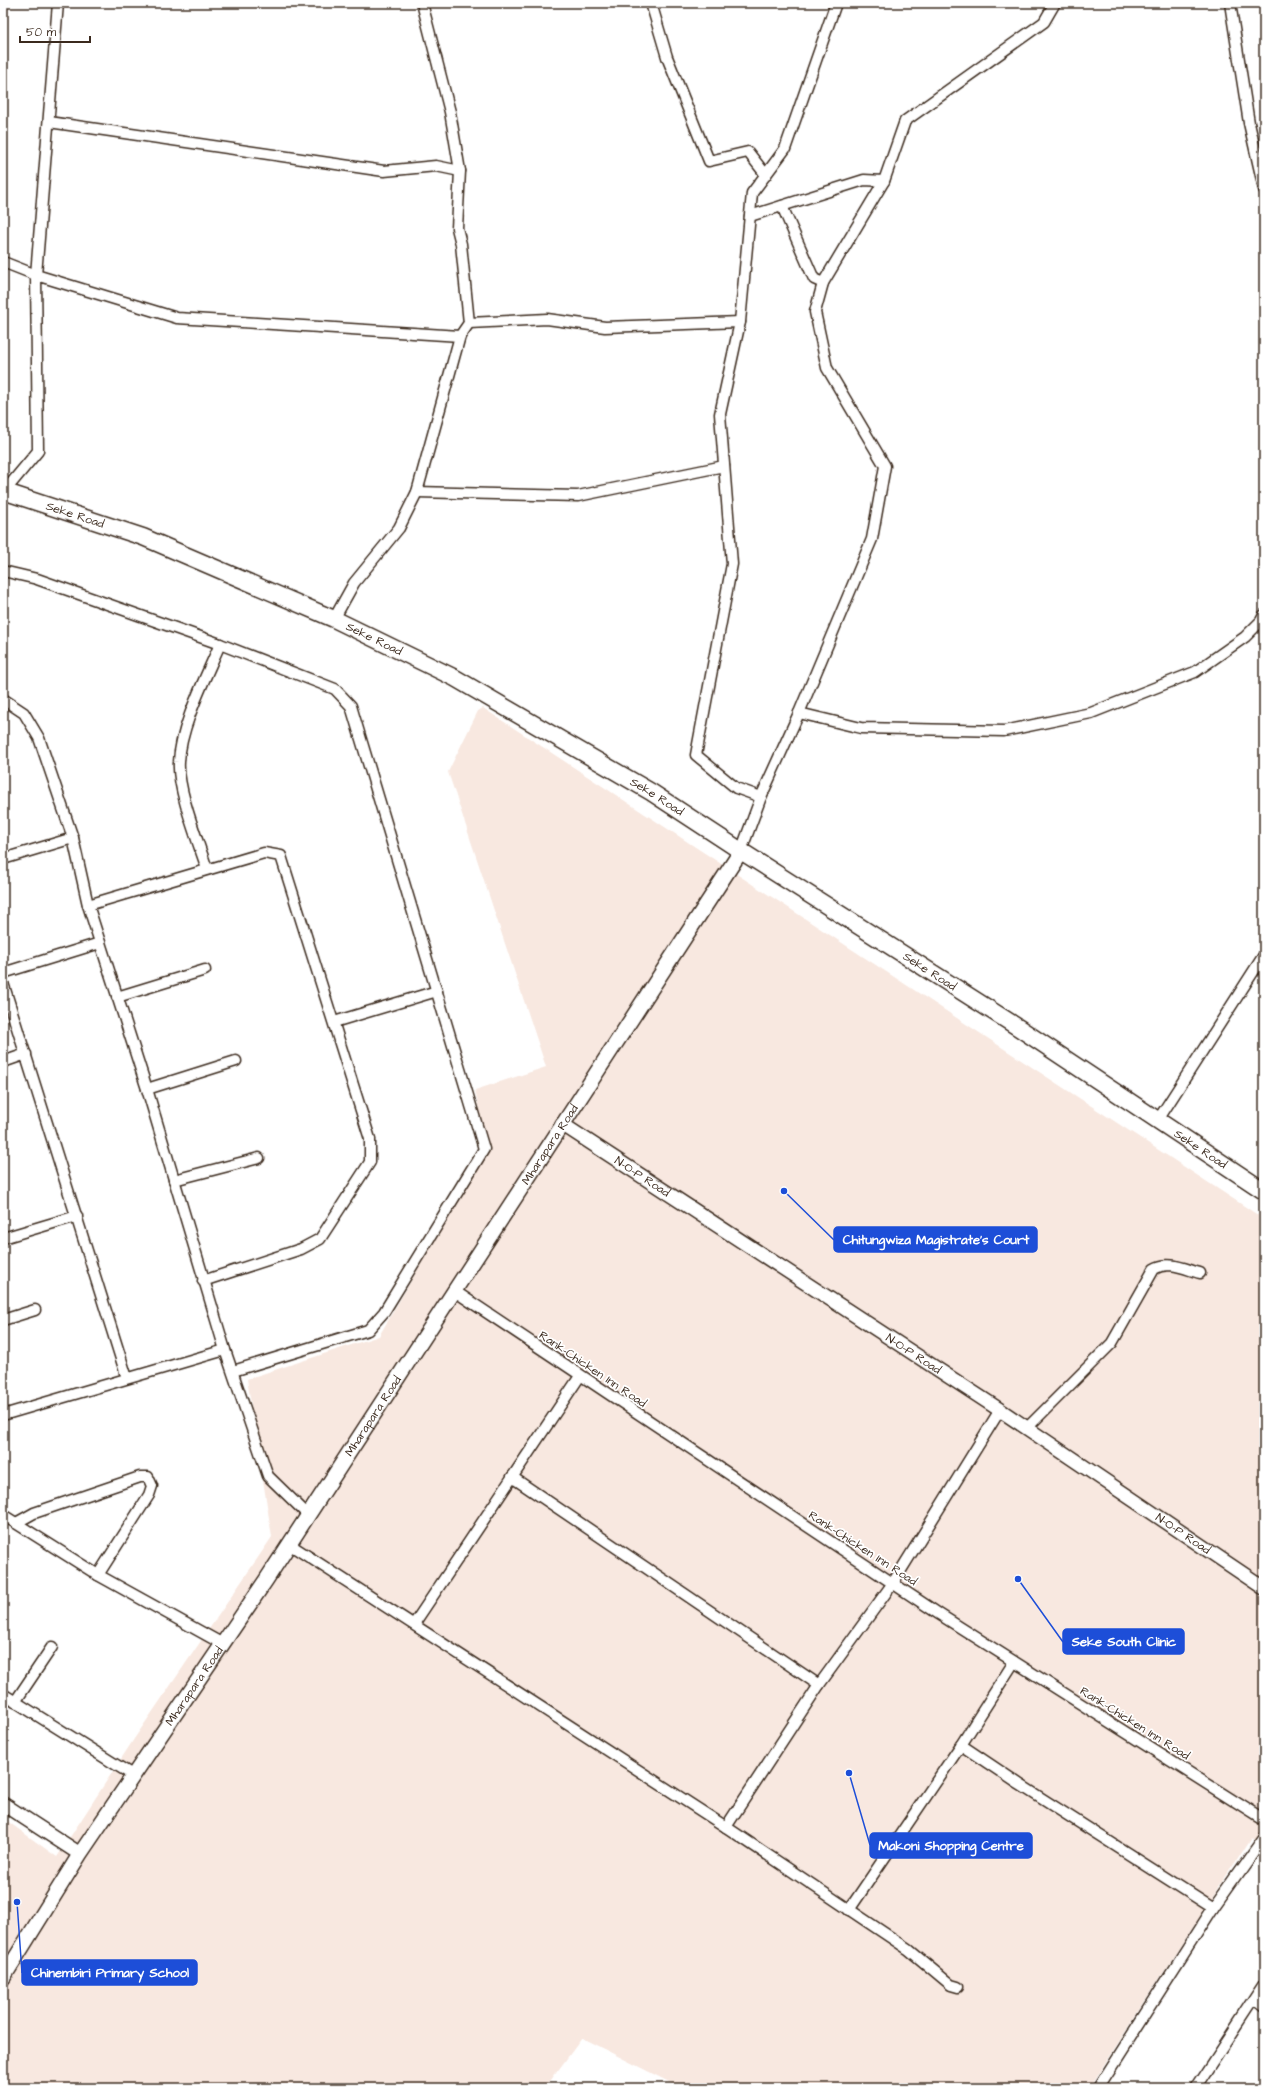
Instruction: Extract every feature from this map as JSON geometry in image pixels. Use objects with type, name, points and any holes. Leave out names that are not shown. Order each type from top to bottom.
[{"type":"main road","name":"Seke Road","points":[[4,492],[143,537],[334,619],[468,686],[651,792],[741,851],[902,952],[1264,1191]]},
{"type":"main road","name":"Mharapara Road","points":[[3,1978],[80,1854],[289,1544],[453,1290],[741,851]]},
{"type":"street","points":[[4,492],[38,451],[36,275],[58,3]]},
{"type":"street","points":[[334,619],[354,583],[399,528],[417,492],[460,336],[469,323],[461,244],[457,228],[460,171],[450,112],[422,3]]},
{"type":"street","points":[[651,3],[667,57],[709,161],[748,152],[766,175]]},
{"type":"street","points":[[761,797],[736,788],[696,755],[732,564],[720,414],[740,322],[752,192],[786,149],[836,3]]},
{"type":"street","points":[[741,851],[761,797],[799,713],[872,539],[885,466],[827,368],[815,312],[823,283],[884,181],[906,121],[1044,22],[1055,3]]},
{"type":"street","points":[[1230,3],[1249,123],[1264,189]]},
{"type":"street","points":[[49,122],[384,171],[436,166],[460,171]]},
{"type":"street","points":[[750,216],[864,180],[884,181]]},
{"type":"street","points":[[782,206],[814,278],[823,283]]},
{"type":"street","points":[[3,262],[36,275],[177,318],[460,336]]},
{"type":"street","points":[[469,323],[547,319],[605,327],[740,322]]},
{"type":"street","points":[[417,492],[578,496],[724,466]]},
{"type":"street","points":[[3,571],[37,579],[220,644],[336,689],[351,706],[484,1149],[384,1312],[368,1330],[232,1371]]},
{"type":"street","points":[[799,713],[861,728],[1004,731],[1091,713],[1195,672],[1245,637],[1261,621],[1264,615]]},
{"type":"street","points":[[207,869],[183,791],[179,762],[187,727],[220,644]]},
{"type":"street","points":[[3,699],[24,713],[39,738],[73,838],[88,905],[147,1089],[225,1350],[268,1476],[308,1515]]},
{"type":"street","points":[[3,859],[73,838]]},
{"type":"street","points":[[88,905],[264,853],[281,856],[334,1022],[370,1139],[370,1162],[320,1239],[301,1249],[204,1281]]},
{"type":"street","points":[[3,973],[100,943]]},
{"type":"street","points":[[1158,1120],[1264,955]]},
{"type":"street","points":[[117,997],[205,970]]},
{"type":"street","points":[[3,983],[127,1378]]},
{"type":"street","points":[[334,1022],[437,991]]},
{"type":"street","points":[[3,1062],[26,1054]]},
{"type":"street","points":[[147,1089],[236,1061]]},
{"type":"street","name":"N-O-P Road","points":[[562,1124],[1028,1428],[1264,1588]]},
{"type":"street","points":[[174,1180],[259,1158]]},
{"type":"street","points":[[3,1238],[77,1216]]},
{"type":"street","points":[[1028,1428],[1112,1343],[1154,1270],[1161,1265],[1172,1265],[1200,1273]]},
{"type":"street","name":"Rank-Chicken Inn Road","points":[[453,1290],[893,1584],[1264,1820]]},
{"type":"street","points":[[3,1320],[35,1310]]},
{"type":"street","points":[[3,1415],[225,1350]]},
{"type":"street","points":[[414,1624],[580,1376]]},
{"type":"street","points":[[726,1827],[819,1685],[893,1584],[1000,1410]]},
{"type":"street","points":[[16,1523],[34,1513],[140,1476],[148,1477],[152,1486],[149,1495],[98,1574]]},
{"type":"street","points":[[512,1477],[819,1685]]},
{"type":"street","points":[[3,1515],[98,1574],[221,1643]]},
{"type":"street","points":[[289,1544],[726,1827],[908,1949],[951,1985],[958,1987]]},
{"type":"street","points":[[16,1702],[52,1647]]},
{"type":"street","points":[[849,1910],[962,1745],[1014,1662]]},
{"type":"street","points":[[3,1694],[134,1776]]},
{"type":"street","points":[[962,1745],[1019,1784],[1213,1908]]},
{"type":"street","points":[[3,1804],[80,1854]]},
{"type":"street","points":[[1098,2088],[1213,1908],[1264,1836]]},
{"type":"street","points":[[1196,2088],[1264,1983]]},
{"type":"street","points":[[1254,2000],[1264,2008]]},
{"type":"shaded area","points":[[483,708],[1264,1219],[1264,1845],[1251,1837],[1089,2088],[681,2088],[582,2038],[545,2088],[3,2088],[3,1818],[57,1857],[134,1739],[272,1537],[247,1379],[379,1336],[487,1150],[475,1090],[546,1067],[448,772],[478,711]]},
{"type":"place","name":"Chitungwiza Magistrate's Court","points":[[784,1191]]},
{"type":"place","name":"Seke South Clinic","points":[[1018,1579]]},
{"type":"place","name":"Makoni Shopping Centre","points":[[849,1773]]},
{"type":"place","name":"Chinembiri Primary School","points":[[17,1902]]}]
